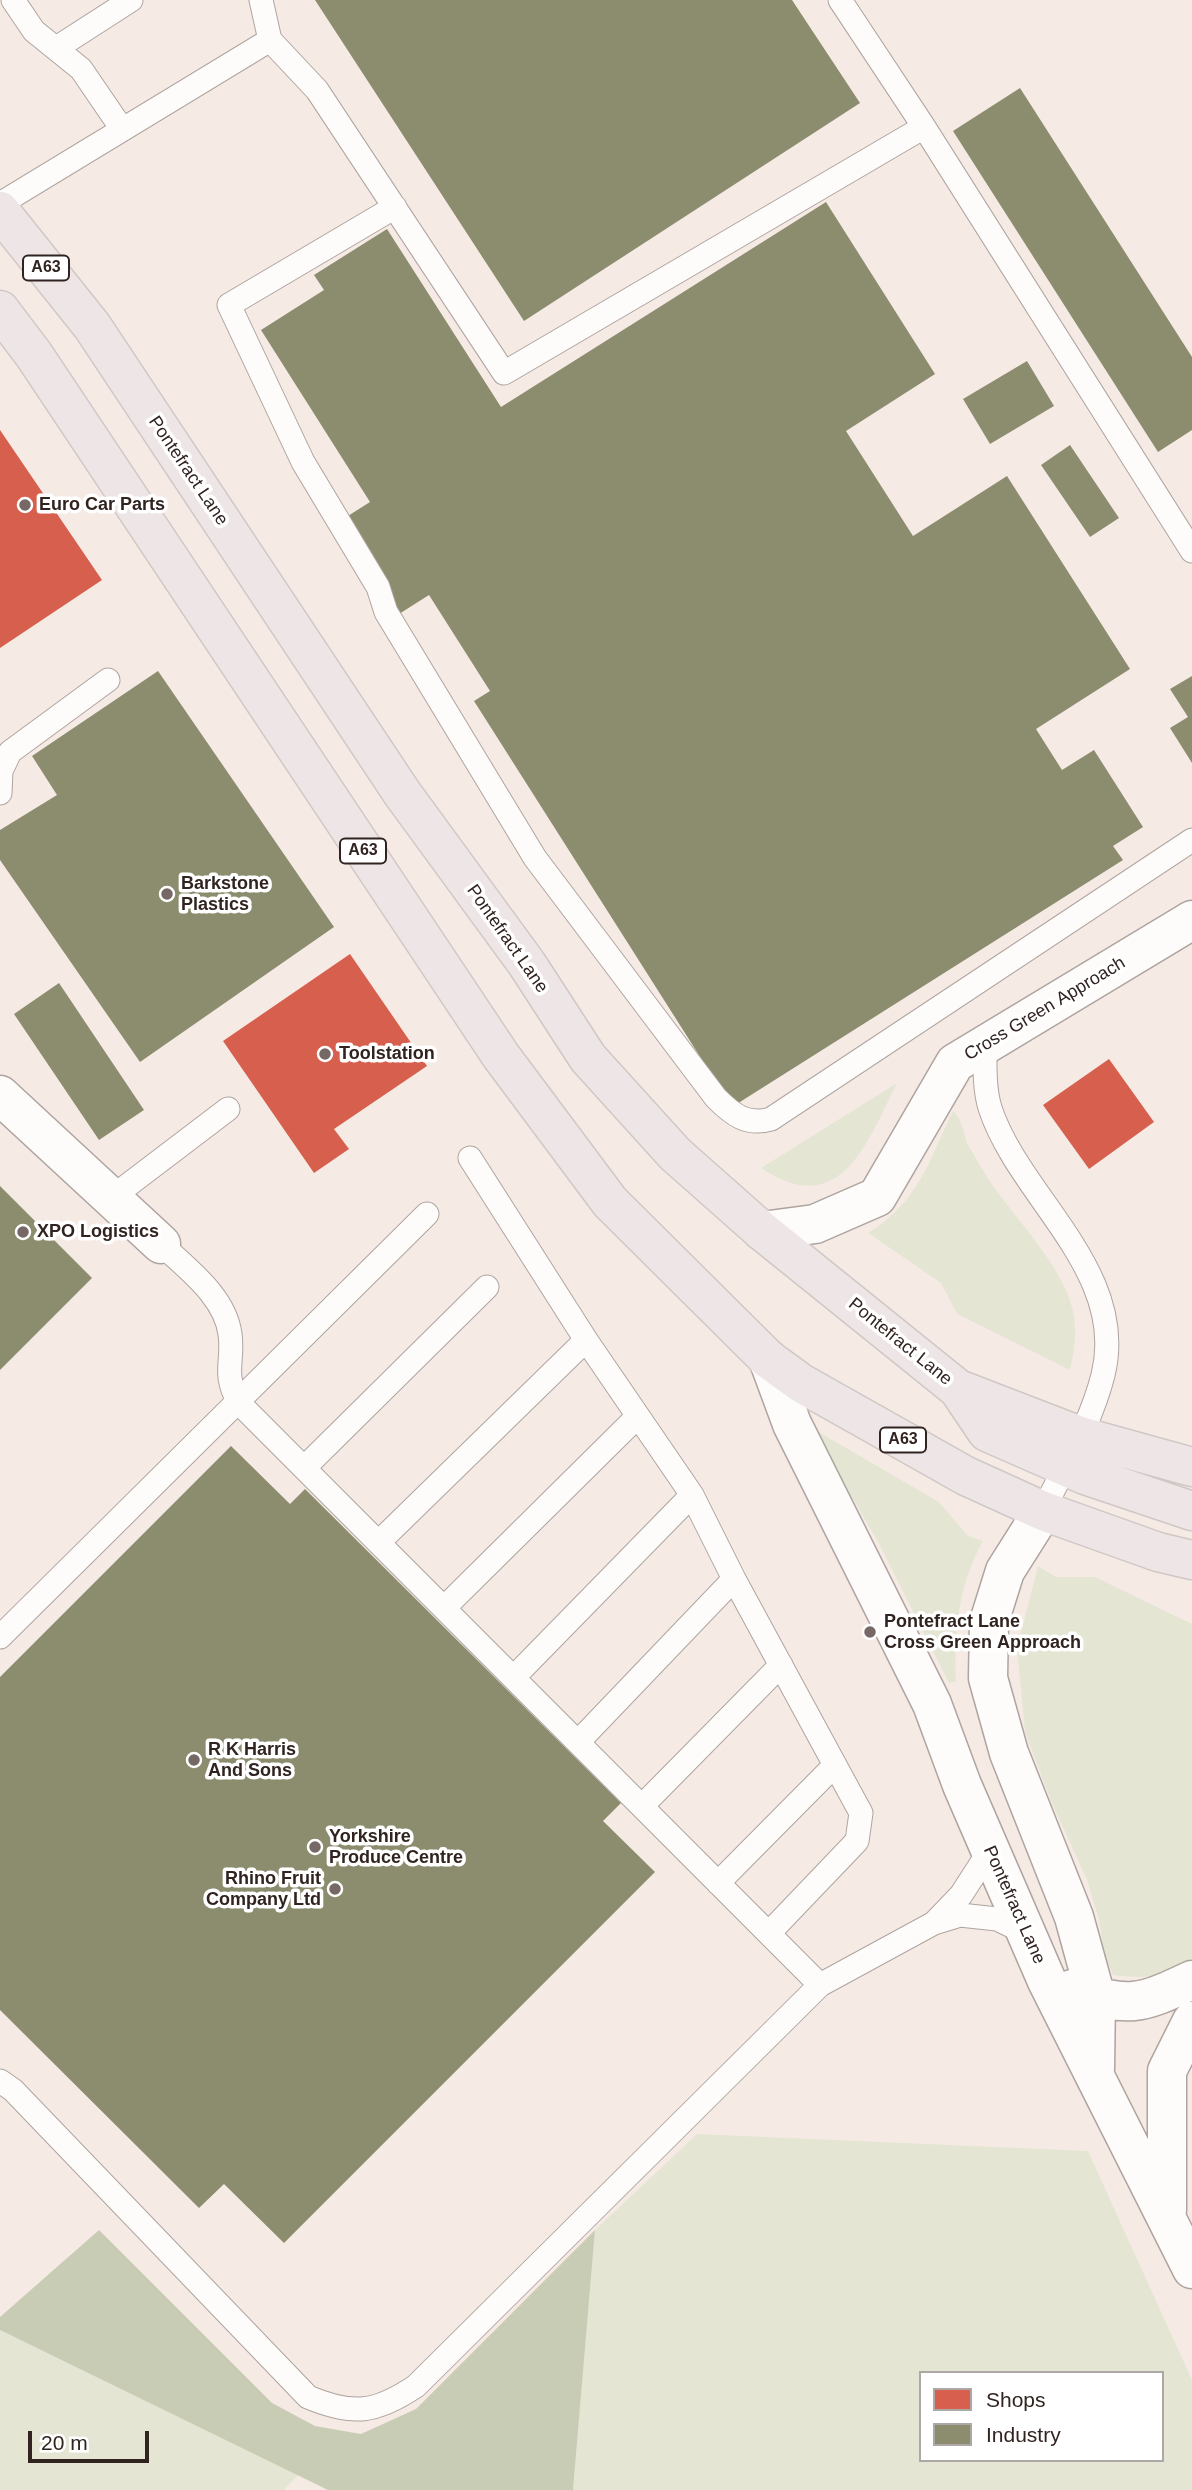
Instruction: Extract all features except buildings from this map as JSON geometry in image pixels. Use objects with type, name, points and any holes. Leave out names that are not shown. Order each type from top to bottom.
[{"type":"highway","name":"Pontefract Lane","points":[[0,211],[92,326],[402,793],[527,964],[588,1058],[675,1154],[762,1231],[958,1389],[987,1432],[1076,1459]]},
{"type":"highway","name":"Pontefract Lane","points":[[0,310],[34,355],[501,1056],[610,1202],[768,1359],[802,1383],[966,1476],[1043,1511],[1158,1552],[1192,1560]]},
{"type":"highway","points":[[1043,1511],[1076,1459],[1130,1451],[1192,1467]]},
{"type":"highway","name":"A63","points":[[1076,1459],[1192,1511]]},
{"type":"street","name":"Cross Green Approach","points":[[762,1231],[816,1224],[877,1197],[955,1063],[1190,926]]},
{"type":"street","points":[[0,1095],[161,1244]]},
{"type":"street","name":"Pontefract Lane","points":[[768,1359],[792,1424],[932,1704],[990,1850],[1047,1981],[1168,2216],[1192,2269]]},
{"type":"street","points":[[1043,1511],[1005,1571],[989,1622],[988,1678],[1009,1753],[1074,1917],[1096,1997],[1095,2075]]},
{"type":"street","points":[[1047,1981],[1096,1997],[1145,2002],[1192,1980]]},
{"type":"street","name":"Pontefract Lane","points":[[1168,2216],[1167,2071],[1192,2021]]},
{"type":"lane","points":[[13,0],[34,31],[58,47],[81,69],[122,129]]},
{"type":"lane","points":[[58,47],[131,0]]},
{"type":"lane","points":[[261,0],[270,40],[317,90],[504,373],[924,127]]},
{"type":"lane","points":[[840,0],[924,127],[1192,551]]},
{"type":"lane","points":[[0,204],[270,40]]},
{"type":"lane","points":[[395,207],[229,305],[303,463],[378,587],[386,612],[535,858],[716,1098],[732,1113],[757,1123],[771,1119],[1192,840]]},
{"type":"lane","points":[[0,793],[3,790],[1,771],[10,752],[108,680]]},
{"type":"lane","points":[[985,1044],[989,1106],[1004,1140],[1027,1181],[1065,1232],[1102,1305],[1106,1344],[1104,1373],[1076,1459]]},
{"type":"lane","points":[[111,1198],[228,1109]]},
{"type":"lane","points":[[470,1158],[586,1340],[692,1495],[734,1579],[861,1813],[856,1841],[769,1933]]},
{"type":"lane","points":[[0,1637],[427,1214]]},
{"type":"lane","points":[[161,1244],[210,1291],[225,1315],[231,1335],[230,1386],[239,1403],[820,1985]]},
{"type":"lane","points":[[304,1468],[487,1287]]},
{"type":"lane","points":[[379,1542],[586,1340]]},
{"type":"lane","points":[[444,1608],[638,1416]]},
{"type":"lane","points":[[514,1677],[692,1495]]},
{"type":"lane","points":[[578,1742],[734,1579]]},
{"type":"lane","points":[[642,1806],[781,1665]]},
{"type":"lane","points":[[718,1883],[835,1765]]},
{"type":"lane","points":[[934,1923],[961,1895],[990,1850]]},
{"type":"lane","points":[[0,2081],[13,2090],[308,2396],[335,2408],[364,2410],[392,2402],[416,2386],[820,1985],[934,1923],[960,1915],[996,1919],[1026,1933]]},
{"type":"green space","points":[[897,1083],[862,1150],[848,1168],[832,1180],[812,1186],[789,1182],[761,1168]]},
{"type":"green space","points":[[953,1111],[961,1123],[968,1145],[987,1177],[1038,1244],[1062,1281],[1070,1299],[1075,1324],[1075,1344],[1070,1370],[957,1314],[941,1283],[868,1233],[886,1220],[911,1194]]},
{"type":"green space","points":[[817,1431],[939,1502],[968,1536],[983,1541],[968,1575],[959,1609],[956,1681],[949,1683],[877,1540],[814,1433]]},
{"type":"green space","points":[[1038,1566],[1056,1577],[1095,1577],[1192,1624],[1192,1958],[1174,1970],[1155,1976],[1113,1975],[1104,1953],[1099,1920],[1087,1880],[1051,1801],[1025,1732],[1017,1648]]},
{"type":"green space","points":[[697,2134],[1088,2151],[1192,2380],[1192,2490],[573,2490],[595,2230]]},
{"type":"green space","points":[[99,2230],[272,2403],[315,2426],[361,2434],[416,2409],[595,2230],[573,2490],[328,2490],[0,2330],[0,2317]]},
{"type":"green space","points":[[0,2330],[298,2475],[284,2490],[0,2490]]},
{"type":"place","name":"Euro Car Parts","points":[[25,505]]},
{"type":"place","name":"Barkstone Plastics","points":[[167,894]]},
{"type":"place","name":"Toolstation","points":[[325,1054]]},
{"type":"place","name":"XPO Logistics","points":[[23,1232]]},
{"type":"place","name":"Pontefract Lane Cross Green Approach","points":[[870,1632]]},
{"type":"place","name":"R K Harris And Sons","points":[[194,1760]]},
{"type":"place","name":"Yorkshire Produce Centre","points":[[315,1847]]},
{"type":"place","name":"Rhino Fruit Company Ltd","points":[[335,1889]]}]
